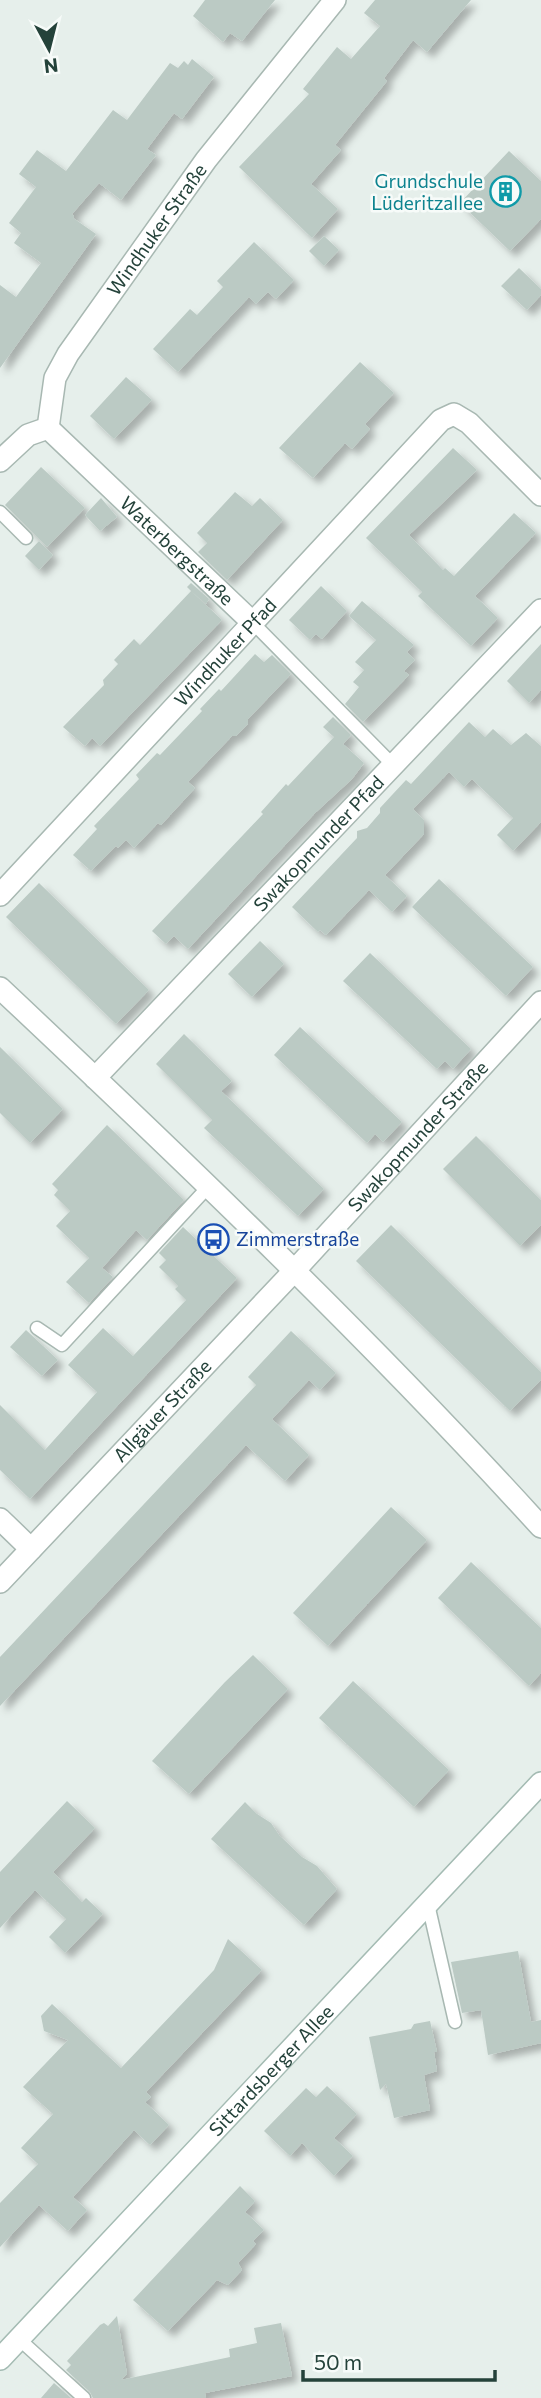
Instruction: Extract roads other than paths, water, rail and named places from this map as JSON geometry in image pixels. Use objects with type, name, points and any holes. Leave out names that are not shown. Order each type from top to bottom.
[{"type":"street","name":"Windhuker Straße","points":[[48,428],[55,378],[68,354],[206,160],[335,0]]},
{"type":"street","name":"Windhuker Pfad","points":[[0,895],[441,420],[454,414],[469,423],[541,495]]},
{"type":"street","points":[[0,461],[28,435],[48,428]]},
{"type":"street","name":"Waterbergstraße","points":[[48,428],[251,622]]},
{"type":"street","name":"Swakopmunder Pfad","points":[[95,1078],[541,610]]},
{"type":"street","points":[[0,988],[294,1271],[541,1527]]},
{"type":"street","name":"Swakopmunder Straße","points":[[294,1271],[541,1002]]},
{"type":"street","name":"Allgäuer Straße","points":[[0,1582],[294,1271]]},
{"type":"street","points":[[0,1519],[32,1549]]},
{"type":"street","name":"Sittardsberger Allee","points":[[0,2359],[541,1783]]},
{"type":"lane","points":[[0,512],[26,538]]},
{"type":"lane","name":"Waterbergstraße","points":[[251,622],[394,766]]},
{"type":"lane","points":[[37,1328],[62,1345],[208,1187]]},
{"type":"lane","points":[[428,1904],[455,2022]]},
{"type":"lane","points":[[19,2339],[84,2398]]},
{"type":"place","name":"Grundschule Lüderitzallee","points":[[506,192]]},
{"type":"place","name":"Zimmerstraße","points":[[213,1239]]}]
